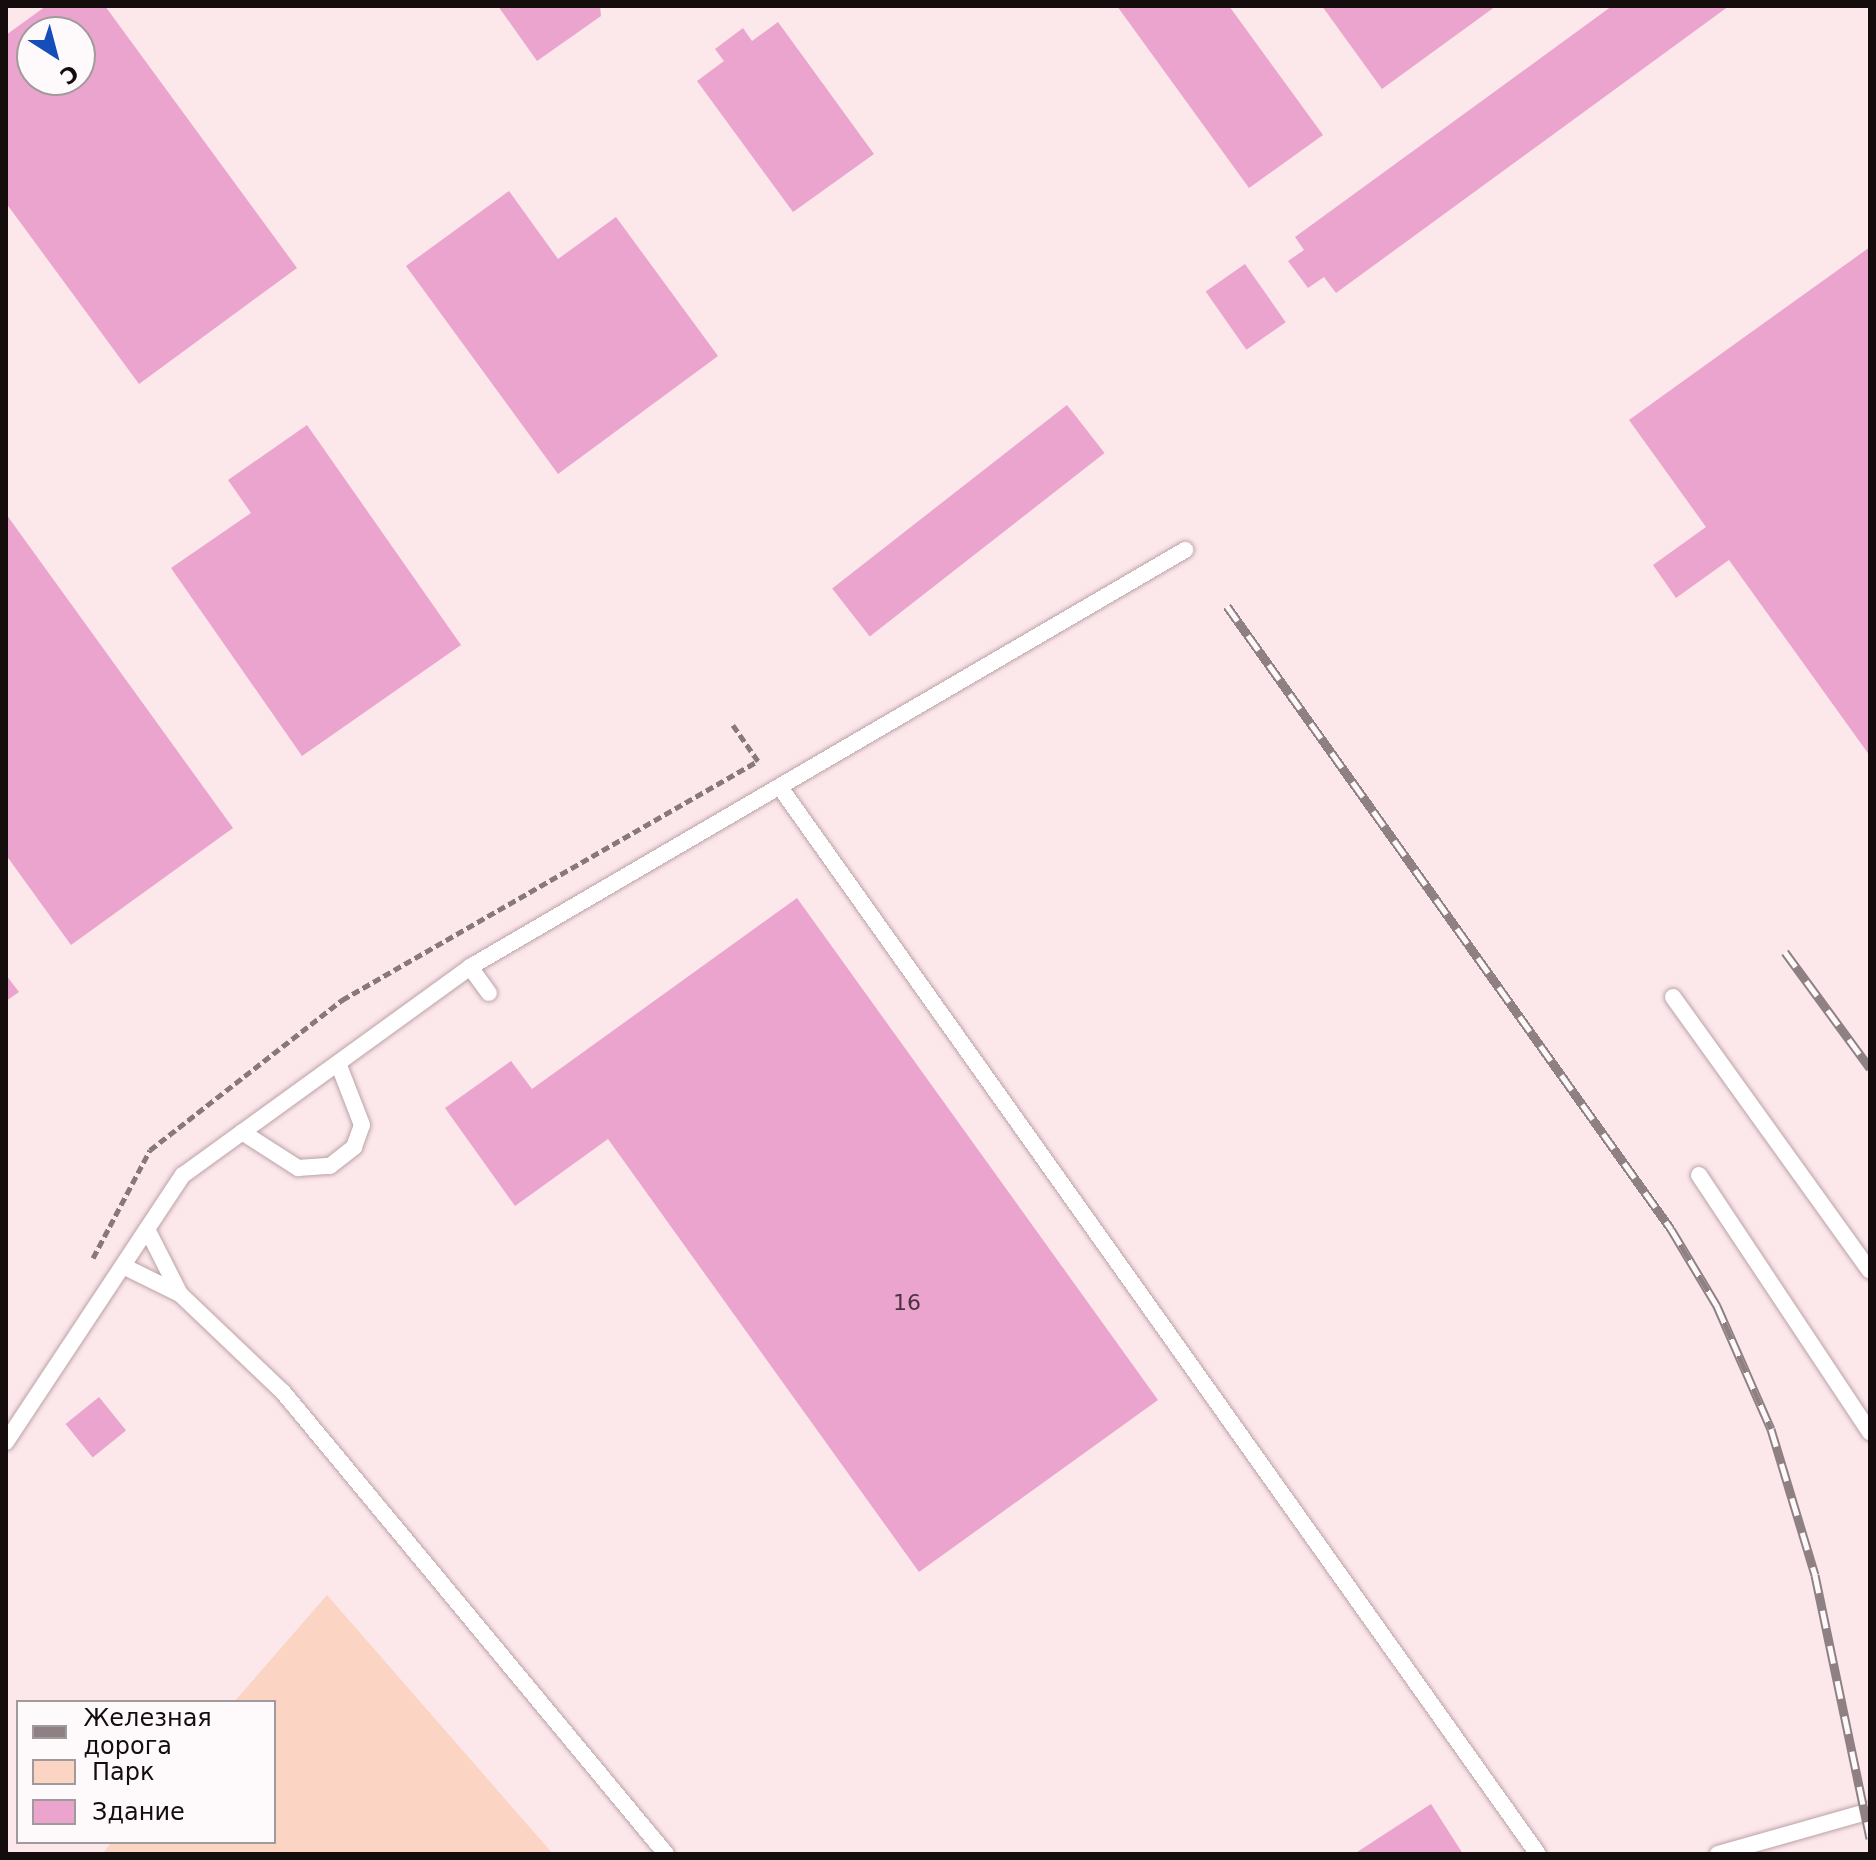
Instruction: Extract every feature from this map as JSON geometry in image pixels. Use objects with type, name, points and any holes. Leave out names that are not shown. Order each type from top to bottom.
[{"type":"lane","points":[[6,1442],[183,1175],[470,967],[782,790],[1185,550]]},
{"type":"lane","points":[[782,790],[1538,1854]]},
{"type":"lane","points":[[470,967],[489,993]]},
{"type":"lane","points":[[1673,997],[1870,1271]]},
{"type":"lane","points":[[242,1132],[298,1168],[330,1166],[354,1147],[362,1125],[338,1063]]},
{"type":"lane","points":[[1699,1175],[1870,1432]]},
{"type":"lane","points":[[147,1229],[180,1294]]},
{"type":"lane","points":[[123,1266],[180,1294],[283,1392],[666,1854]]},
{"type":"lane","points":[[1718,1854],[1870,1811]]},
{"type":"green space","points":[[327,1595],[553,1854],[102,1854],[110,1844],[276,1844],[276,1700],[236,1700]]},
{"type":"building","points":[[46,6],[105,6],[297,268],[139,384],[6,203],[6,35],[16,28],[16,96],[96,96],[96,16],[32,16]]},
{"type":"building","points":[[498,6],[600,6],[601,16],[537,61]]},
{"type":"building","points":[[1117,6],[1229,6],[1323,135],[1249,188]]},
{"type":"building","points":[[1322,6],[1496,6],[1382,89]]},
{"type":"building","points":[[1612,6],[1729,6],[1336,293],[1324,277],[1308,288],[1288,261],[1304,250],[1295,237]]},
{"type":"building","points":[[778,22],[874,154],[793,212],[697,81],[724,61],[715,49],[743,28],[752,41]]},
{"type":"building","points":[[509,191],[558,259],[616,217],[718,356],[558,474],[406,266]]},
{"type":"building","points":[[1870,247],[1870,756],[1729,560],[1676,598],[1653,565],[1706,527],[1629,420]]},
{"type":"building","points":[[1245,264],[1286,322],[1246,350],[1206,292]]},
{"type":"building","points":[[1067,405],[1105,453],[870,637],[832,588]]},
{"type":"building","points":[[307,425],[461,645],[302,756],[171,568],[251,513],[228,480]]},
{"type":"building","points":[[6,514],[233,828],[71,945],[6,855]]},
{"type":"building","points":[[797,898],[1158,1400],[919,1572],[608,1139],[515,1206],[445,1108],[511,1061],[532,1089]]},
{"type":"building","points":[[6,975],[19,992],[6,1001]]},
{"type":"building","points":[[99,1397],[126,1430],[93,1457],[66,1424]]},
{"type":"building","points":[[1431,1804],[1463,1854],[1354,1854]]},
{"type":"railway","points":[[1227,606],[1671,1229],[1717,1306],[1771,1429],[1815,1575],[1870,1838]]},
{"type":"railway","points":[[1785,952],[1870,1068]]}]
